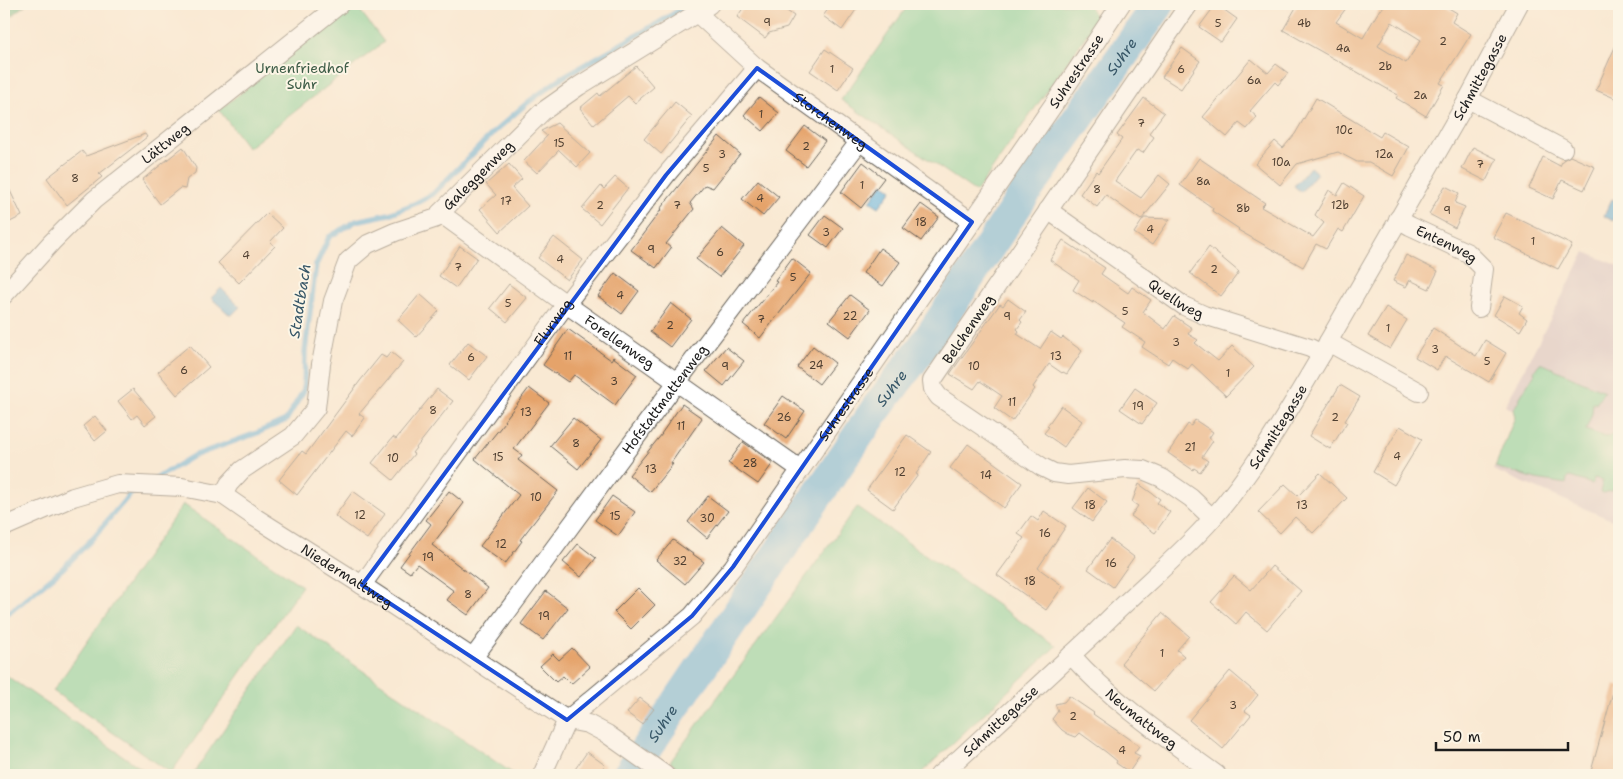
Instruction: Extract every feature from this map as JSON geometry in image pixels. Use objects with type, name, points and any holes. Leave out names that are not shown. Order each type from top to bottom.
[{"type":"street","name":"Lättweg","points":[[6,290],[94,200],[340,4]]},
{"type":"street","name":"Suhrestrasse","points":[[542,775],[567,720],[692,616],[733,567],[1122,4]]},
{"type":"street","name":"Belchenweg","points":[[1189,4],[932,381],[933,389],[939,397],[1042,467],[1054,473],[1068,475],[1125,469],[1143,470],[1162,478],[1191,498],[1212,518]]},
{"type":"street","name":"Schmittegasse","points":[[939,775],[959,759],[1071,655],[1193,539],[1250,470],[1325,348],[1468,99],[1518,4]]},
{"type":"street","name":"Storchenweg","points":[[704,8],[757,68],[972,222]]},
{"type":"street","name":"Galeggenweg","points":[[223,494],[229,484],[242,470],[293,436],[316,408],[321,364],[333,301],[348,261],[368,244],[395,232],[437,218],[542,112],[579,86],[704,8]]},
{"type":"street","name":"Flurweg","points":[[362,585],[566,304],[666,174],[757,68]]},
{"type":"street","points":[[1468,99],[1563,149]]},
{"type":"street","name":"Hofstattmattenweg","points":[[473,658],[677,382],[859,142]]},
{"type":"street","name":"Quellweg","points":[[1048,210],[1184,306],[1204,315],[1310,348],[1325,348],[1419,392]]},
{"type":"street","name":"Forellenweg","points":[[440,213],[800,469]]},
{"type":"street","name":"Entenweg","points":[[1398,219],[1468,253],[1484,270],[1479,308]]},
{"type":"street","name":"Niedermattweg","points":[[4,527],[74,497],[118,484],[169,487],[223,494],[293,542],[362,585],[567,720],[588,724],[607,734],[658,771]]},
{"type":"street","name":"Neumattweg","points":[[1071,655],[1112,695],[1217,775]]},
{"type":"highlighted area","points":[[757,68],[972,222],[733,567],[692,616],[567,720],[362,585],[666,175]]},
{"type":"shaded area","points":[[1585,252],[1619,266],[1619,523],[1493,470],[1518,413],[1505,406]]},
{"type":"green space","points":[[4,4],[26,4],[4,23]]},
{"type":"green space","name":"Urnenfriedhof Suhr","points":[[355,4],[384,42],[248,148],[219,110]]},
{"type":"green space","points":[[909,4],[1088,4],[1097,20],[976,192],[841,100]]},
{"type":"green space","points":[[1541,363],[1604,391],[1596,404],[1593,402],[1592,414],[1586,430],[1605,437],[1619,433],[1619,476],[1613,490],[1604,493],[1600,492],[1603,480],[1594,478],[1592,484],[1570,477],[1567,478],[1566,484],[1536,479],[1495,467],[1515,417],[1513,409],[1535,373],[1534,371]]},
{"type":"green space","points":[[183,504],[302,586],[171,773],[53,691]]},
{"type":"green space","points":[[857,507],[1056,646],[919,775],[686,775],[670,762]]},
{"type":"green space","points":[[296,625],[515,775],[192,775]]},
{"type":"green space","points":[[4,674],[151,775],[4,775]]},
{"type":"water","points":[[1310,167],[1317,173],[1301,192],[1294,186]]},
{"type":"water","points":[[883,183],[892,190],[879,207],[870,201]]},
{"type":"water","points":[[1612,199],[1619,202],[1619,209],[1613,221],[1604,216]]},
{"type":"water","points":[[221,288],[240,307],[231,316],[211,298]]},
{"type":"building","points":[[746,4],[777,4],[794,16],[787,28],[769,33],[765,38],[737,17]]},
{"type":"building","points":[[832,4],[860,4],[842,30],[823,16]]},
{"type":"building","points":[[1216,4],[1237,19],[1221,42],[1199,27]]},
{"type":"building","points":[[1298,4],[1349,4],[1336,22],[1363,38],[1385,4],[1442,4],[1457,13],[1452,22],[1471,34],[1440,83],[1444,85],[1426,116],[1396,98],[1398,95],[1283,30]],"holes":[[[1392,22],[1421,40],[1406,63],[1378,46]]]},
{"type":"building","points":[[1619,38],[1619,100],[1596,90]]},
{"type":"building","points":[[1182,48],[1200,61],[1181,89],[1162,77]]},
{"type":"building","points":[[825,49],[853,68],[838,90],[810,71]]},
{"type":"building","points":[[1251,59],[1268,73],[1276,64],[1288,73],[1278,85],[1275,82],[1250,111],[1257,117],[1247,129],[1239,123],[1227,137],[1203,117]]},
{"type":"building","points":[[636,66],[654,87],[635,103],[628,96],[594,125],[580,108],[598,93],[600,96]]},
{"type":"building","points":[[759,97],[779,113],[763,131],[744,115]]},
{"type":"building","points":[[1144,98],[1164,113],[1149,133],[1154,137],[1143,153],[1137,150],[1115,181],[1141,198],[1159,175],[1170,184],[1141,220],[1106,195],[1097,207],[1080,194],[1096,171],[1098,173],[1122,139],[1117,135]]},
{"type":"building","points":[[1316,98],[1380,137],[1383,132],[1409,147],[1393,176],[1369,162],[1357,162],[1338,152],[1297,164],[1280,185],[1255,164],[1275,141],[1283,148],[1295,134]]},
{"type":"building","points":[[675,102],[692,116],[661,154],[644,139]]},
{"type":"building","points":[[557,123],[590,153],[577,167],[559,150],[537,173],[524,161],[547,136],[541,131]]},
{"type":"building","points":[[805,126],[825,141],[806,166],[786,151]]},
{"type":"building","points":[[145,134],[147,137],[99,174],[102,177],[67,205],[47,178],[82,151],[86,156]]},
{"type":"building","points":[[719,136],[740,154],[713,188],[705,185],[690,203],[694,209],[666,244],[671,248],[656,268],[631,250],[660,209]]},
{"type":"building","points":[[183,147],[196,168],[195,173],[187,179],[185,189],[180,188],[160,204],[142,180]]},
{"type":"building","points":[[1473,147],[1497,159],[1486,181],[1462,169]]},
{"type":"building","points":[[1570,156],[1595,167],[1584,190],[1562,180],[1553,199],[1529,188],[1543,157],[1560,166],[1563,160]]},
{"type":"building","points":[[1199,158],[1265,203],[1261,207],[1313,237],[1324,223],[1315,215],[1329,190],[1337,195],[1344,183],[1364,196],[1343,232],[1338,229],[1326,249],[1316,244],[1303,267],[1238,230],[1212,211],[1213,208],[1180,185]]},
{"type":"building","points":[[863,162],[884,178],[861,208],[841,192]]},
{"type":"building","points":[[509,164],[522,179],[512,188],[528,206],[500,232],[480,209],[496,195],[486,184]]},
{"type":"building","points":[[615,177],[628,188],[600,224],[582,209],[601,186],[604,189]]},
{"type":"building","points":[[4,178],[22,216],[4,225]]},
{"type":"building","points":[[758,180],[779,197],[763,216],[742,199]]},
{"type":"building","points":[[1445,186],[1459,193],[1455,203],[1465,207],[1455,228],[1429,214]]},
{"type":"building","points":[[921,204],[939,217],[921,241],[903,228]]},
{"type":"building","points":[[267,213],[283,228],[270,242],[275,246],[239,283],[218,263]]},
{"type":"building","points":[[1506,213],[1572,245],[1558,269],[1493,237]]},
{"type":"building","points":[[825,215],[843,228],[828,248],[810,235]]},
{"type":"building","points":[[1144,218],[1170,219],[1152,245],[1134,233]]},
{"type":"building","points":[[722,228],[744,246],[719,277],[696,259]]},
{"type":"building","points":[[554,237],[583,260],[567,280],[538,258]]},
{"type":"building","points":[[1063,240],[1105,268],[1101,274],[1128,293],[1132,287],[1151,300],[1143,312],[1165,329],[1174,316],[1192,328],[1188,334],[1198,340],[1195,343],[1218,361],[1232,346],[1254,367],[1226,396],[1192,364],[1188,369],[1172,358],[1168,364],[1142,347],[1145,342],[1122,327],[1125,323],[1073,290],[1079,280],[1050,260]]},
{"type":"building","points":[[460,246],[477,258],[456,288],[439,276]]},
{"type":"building","points":[[1209,247],[1239,272],[1221,296],[1190,273]]},
{"type":"building","points":[[880,248],[900,262],[883,286],[863,273]]},
{"type":"building","points":[[1406,255],[1438,271],[1429,289],[1410,280],[1406,287],[1393,281]]},
{"type":"building","points":[[792,258],[811,273],[760,338],[743,324],[777,282],[775,281]]},
{"type":"building","points":[[615,273],[639,291],[622,314],[598,296]]},
{"type":"building","points":[[509,284],[527,298],[507,322],[490,308]]},
{"type":"building","points":[[420,294],[439,311],[416,337],[398,320]]},
{"type":"building","points":[[850,295],[870,310],[850,337],[829,321]]},
{"type":"building","points":[[1505,296],[1523,306],[1519,313],[1527,319],[1520,331],[1494,315]]},
{"type":"building","points":[[1008,299],[1026,312],[1020,320],[1022,322],[1017,329],[1019,331],[1017,334],[1040,349],[1051,332],[1061,339],[1063,337],[1082,351],[1067,374],[1062,373],[1049,364],[1033,387],[1035,389],[1012,421],[994,408],[1002,396],[980,381],[974,389],[950,374],[1000,304],[1003,306]]},
{"type":"building","points":[[671,303],[691,319],[670,347],[650,332]]},
{"type":"building","points":[[1386,307],[1407,320],[1390,349],[1368,336]]},
{"type":"building","points":[[1433,328],[1476,356],[1485,340],[1506,353],[1489,382],[1445,356],[1437,370],[1415,357]]},
{"type":"building","points":[[568,329],[611,360],[613,357],[637,375],[615,405],[574,375],[568,382],[543,365]]},
{"type":"building","points":[[468,342],[487,356],[469,380],[450,365]]},
{"type":"building","points":[[190,345],[209,367],[177,395],[158,372]]},
{"type":"building","points":[[813,346],[835,363],[819,384],[797,367]]},
{"type":"building","points":[[726,347],[744,361],[724,386],[706,371]]},
{"type":"building","points":[[391,352],[403,362],[359,414],[365,418],[352,436],[346,431],[297,495],[279,480],[302,451],[306,454],[381,355],[386,358]]},
{"type":"building","points":[[1340,385],[1360,397],[1330,449],[1309,436]]},
{"type":"building","points":[[529,388],[549,403],[514,449],[522,455],[518,460],[558,491],[520,540],[522,541],[505,564],[480,546],[519,495],[475,459]]},
{"type":"building","points":[[1135,388],[1157,403],[1142,424],[1120,409]]},
{"type":"building","points":[[133,389],[156,416],[145,425],[137,415],[132,419],[118,401]]},
{"type":"building","points":[[437,389],[453,401],[393,480],[372,463],[393,437],[396,439]]},
{"type":"building","points":[[783,396],[805,411],[786,439],[764,423]]},
{"type":"building","points":[[682,404],[702,418],[671,463],[673,464],[650,492],[629,475],[662,434]]},
{"type":"building","points":[[1061,406],[1082,421],[1064,447],[1044,433]]},
{"type":"building","points":[[95,416],[107,431],[95,441],[83,426]]},
{"type":"building","points":[[573,418],[601,440],[578,469],[550,446]]},
{"type":"building","points":[[1195,420],[1213,432],[1209,438],[1213,441],[1202,457],[1208,461],[1200,472],[1194,468],[1193,470],[1168,453],[1188,424],[1191,426]]},
{"type":"building","points":[[1400,426],[1422,439],[1394,485],[1373,472]]},
{"type":"building","points":[[907,435],[931,452],[916,474],[918,475],[893,509],[867,490]]},
{"type":"building","points":[[743,442],[773,463],[758,484],[728,463]]},
{"type":"building","points":[[968,444],[1022,483],[1004,508],[950,468]]},
{"type":"building","points":[[1320,473],[1347,498],[1313,533],[1295,517],[1280,533],[1258,512],[1285,484],[1298,496]]},
{"type":"building","points":[[1139,484],[1160,499],[1157,503],[1170,512],[1155,533],[1131,516],[1138,506],[1132,502]]},
{"type":"building","points":[[1088,488],[1107,502],[1092,522],[1073,508]]},
{"type":"building","points":[[353,491],[385,514],[367,539],[335,516]]},
{"type":"building","points":[[449,491],[464,503],[432,545],[488,588],[468,615],[447,600],[454,591],[417,564],[410,573],[400,566],[431,524],[426,520]]},
{"type":"building","points":[[612,496],[635,512],[618,536],[595,520]]},
{"type":"building","points":[[708,496],[728,511],[707,538],[688,522]]},
{"type":"building","points":[[1044,511],[1066,526],[1038,568],[1063,586],[1046,610],[997,575],[1024,538],[1018,534],[1031,516],[1038,521]]},
{"type":"building","points":[[1110,539],[1134,557],[1113,587],[1088,569]]},
{"type":"building","points":[[673,540],[704,562],[685,584],[656,560]]},
{"type":"building","points":[[578,544],[596,558],[581,577],[563,562]]},
{"type":"building","points":[[1272,566],[1301,591],[1267,630],[1246,612],[1236,624],[1211,602],[1234,576],[1251,590]]},
{"type":"building","points":[[638,588],[655,605],[631,629],[614,612]]},
{"type":"building","points":[[546,591],[568,608],[543,640],[521,624]]},
{"type":"building","points":[[1162,613],[1189,636],[1177,650],[1184,656],[1154,691],[1121,663]]},
{"type":"building","points":[[572,648],[590,667],[571,684],[563,676],[556,682],[540,666],[553,654],[559,660]]},
{"type":"building","points":[[1230,671],[1258,695],[1245,711],[1251,715],[1223,749],[1189,720]]},
{"type":"building","points":[[1615,685],[1619,685],[1619,775],[1590,775]]},
{"type":"building","points":[[1069,696],[1139,746],[1134,753],[1140,756],[1129,772],[1080,733],[1076,737],[1068,734],[1052,719],[1058,711],[1055,704],[1064,702]]},
{"type":"building","points":[[640,698],[654,709],[642,724],[627,713]]},
{"type":"building","points":[[587,752],[605,765],[598,775],[571,775]]},
{"type":"waterway","name":"Stadtbach","points":[[152,481],[193,456],[257,433],[286,420],[304,390],[305,352],[316,265],[329,237],[356,221],[389,214],[433,194],[494,132],[527,103],[561,78],[689,4]]},
{"type":"waterway","name":"Suhre","points":[[628,775],[876,409],[925,344],[1023,196],[1159,4]]},
{"type":"waterway","name":"Stadtbach","points":[[4,617],[62,569],[91,540],[130,494],[138,490]]}]
